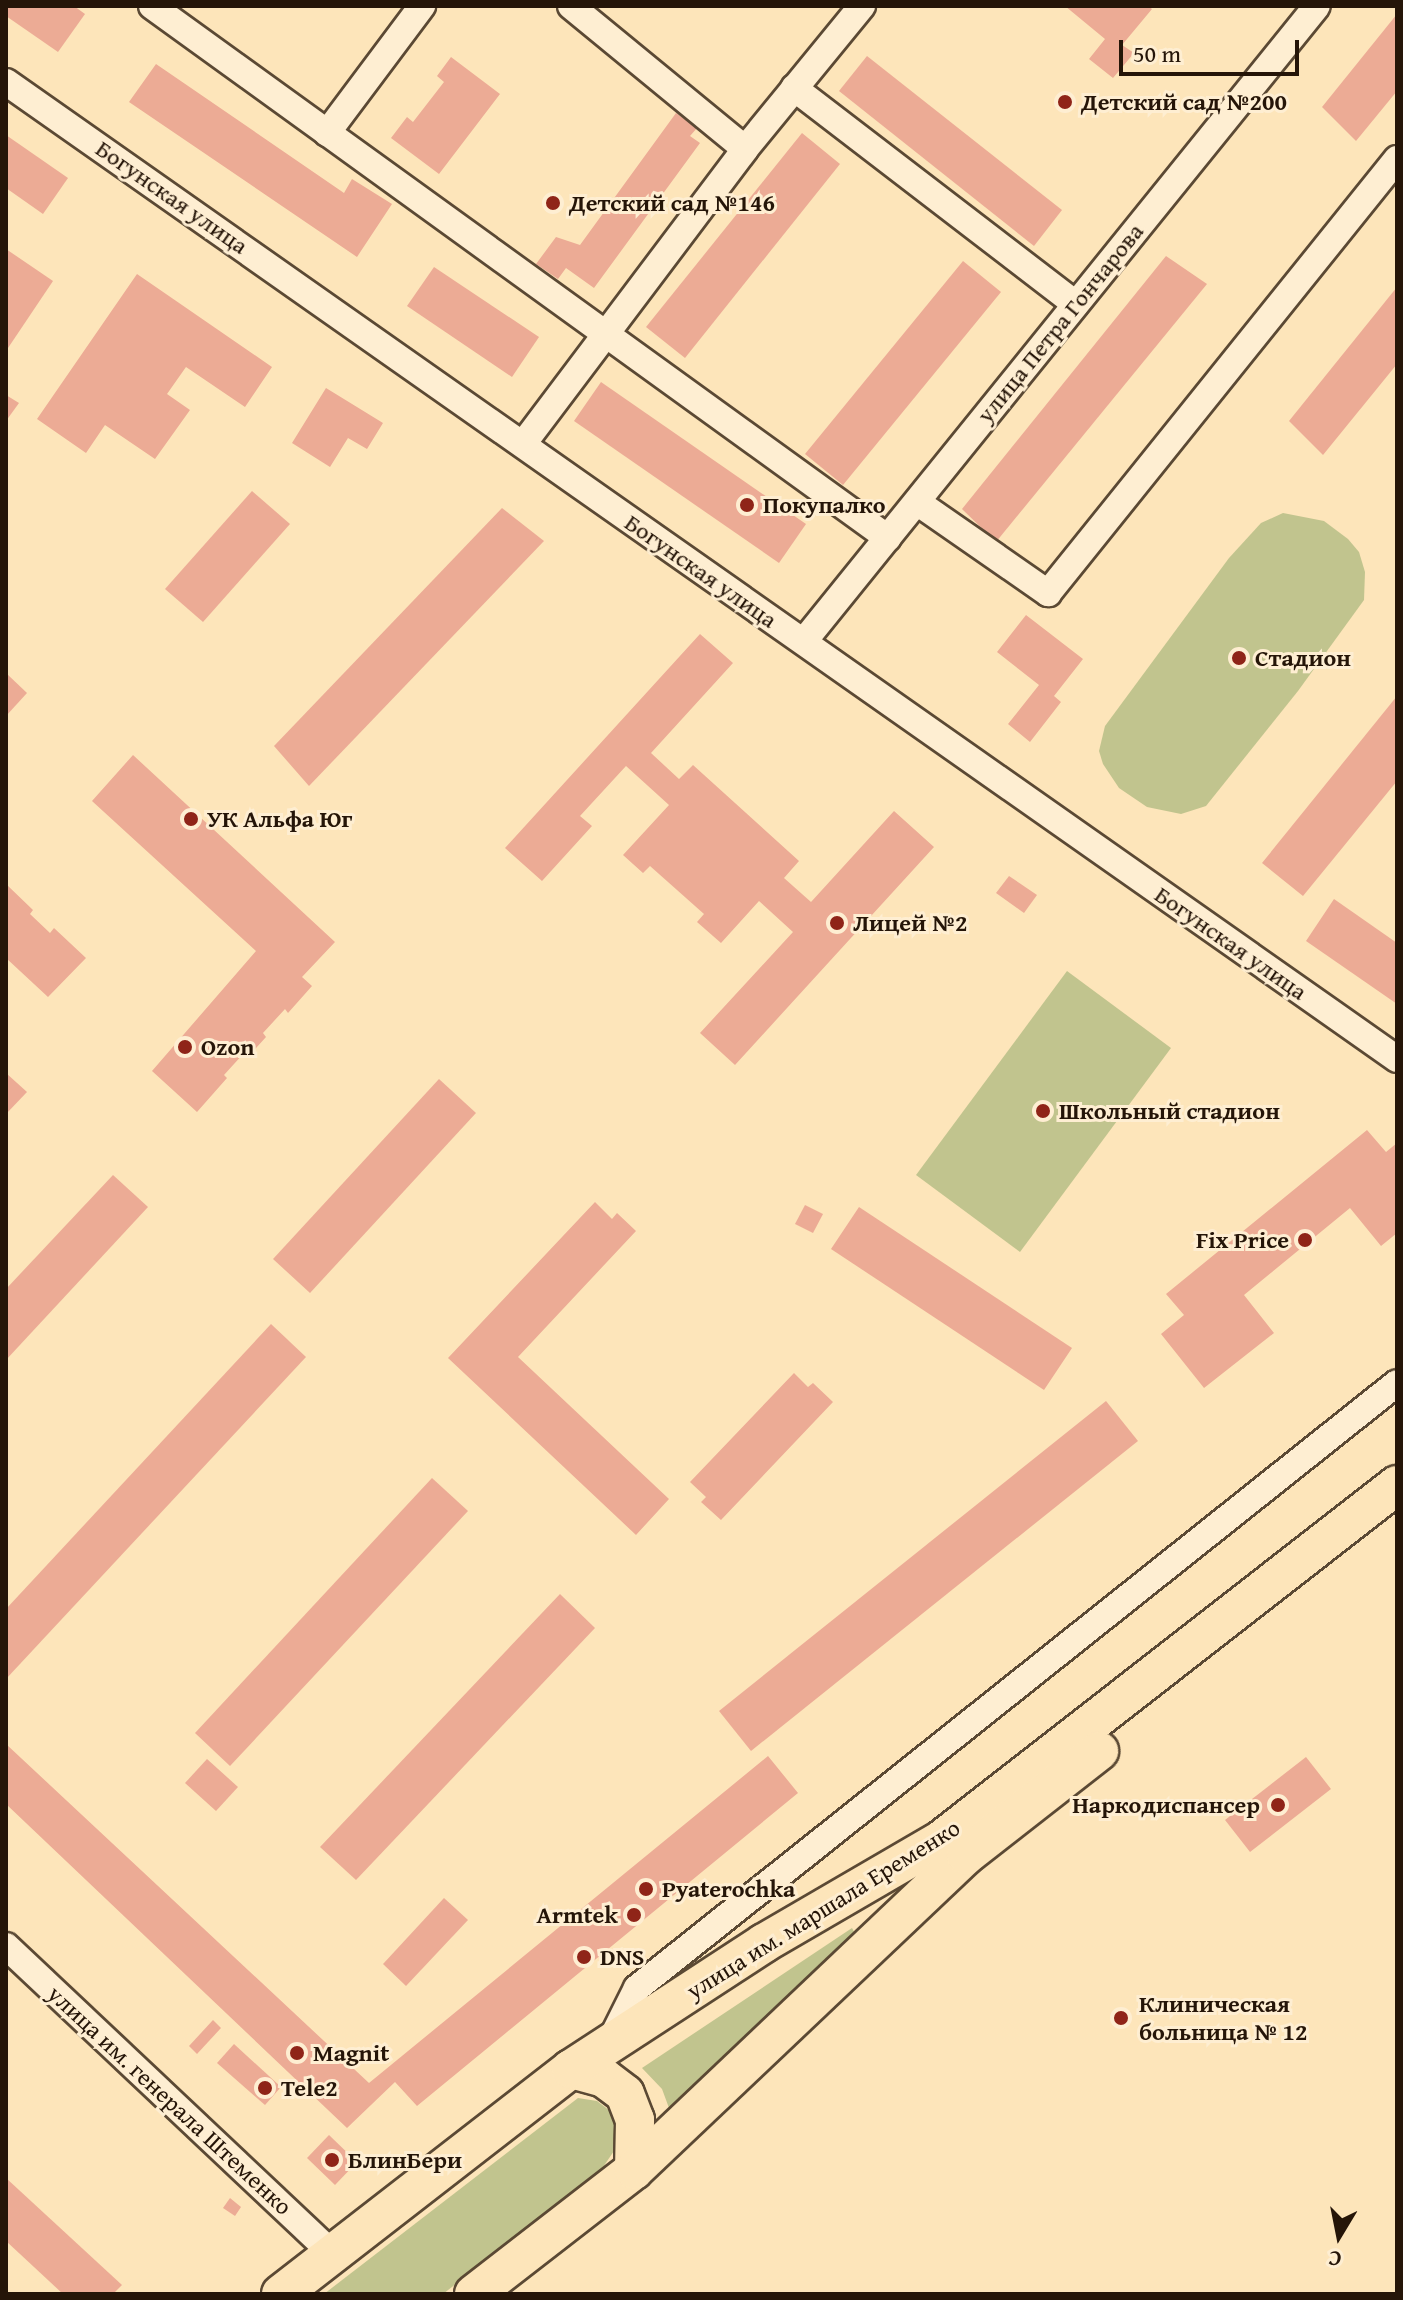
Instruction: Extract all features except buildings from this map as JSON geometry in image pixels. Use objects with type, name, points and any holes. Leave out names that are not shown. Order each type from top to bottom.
[{"type":"highway","name":"улица им. маршала Еременко","points":[[281,2294],[334,2255],[443,2165],[571,2069],[764,1943],[941,1840],[1397,1485]]},
{"type":"highway","name":"улица им. маршала Еременко","points":[[474,2294],[634,2170],[966,1855],[1397,1515]]},
{"type":"highway","points":[[571,2069],[604,2078],[625,2094],[635,2120],[634,2170]]},
{"type":"street","points":[[152,6],[888,538]]},
{"type":"street","points":[[327,133],[422,6]]},
{"type":"street","points":[[571,6],[745,149]]},
{"type":"street","points":[[523,444],[745,149],[862,6]]},
{"type":"street","name":"улица Петра Гончарова","points":[[804,641],[1317,6]]},
{"type":"street","name":"Богунская улица","points":[[6,82],[1397,1059]]},
{"type":"street","points":[[794,88],[1076,304]]},
{"type":"street","points":[[917,502],[1048,593],[1397,159]]},
{"type":"street","points":[[608,2045],[637,1988],[1397,1383]]},
{"type":"street","name":"улица им. генерала Штеменко","points":[[6,1946],[334,2255]]},
{"type":"green space","name":"Стадион","points":[[1283,513],[1324,521],[1348,539],[1359,552],[1365,572],[1364,600],[1298,691],[1206,806],[1181,814],[1147,807],[1119,788],[1103,764],[1099,751],[1105,726],[1229,558],[1261,523]]},
{"type":"green space","name":"Школьный стадион","points":[[1067,971],[1171,1048],[1020,1252],[916,1175]]},
{"type":"green space","points":[[852,1928],[858,1939],[669,2108],[662,2089],[642,2068]]},
{"type":"green space","points":[[578,2098],[597,2101],[614,2114],[620,2129],[614,2151],[601,2170],[443,2294],[324,2294]]},
{"type":"place","name":"Детский сад №200","points":[[1065,102]]},
{"type":"place","name":"Детский сад №146","points":[[553,203]]},
{"type":"place","name":"Покупалко","points":[[747,505]]},
{"type":"place","name":"Стадион","points":[[1239,658]]},
{"type":"place","name":"УК Альфа Юг","points":[[191,819]]},
{"type":"place","name":"Лицей №2","points":[[837,923]]},
{"type":"place","name":"Ozon","points":[[185,1047]]},
{"type":"place","name":"Школьный стадион","points":[[1043,1111]]},
{"type":"place","name":"Fix Price","points":[[1305,1240]]},
{"type":"place","name":"Наркодиспансер","points":[[1278,1805]]},
{"type":"place","name":"Pyaterochka","points":[[646,1889]]},
{"type":"place","name":"Armtek","points":[[634,1915]]},
{"type":"place","name":"DNS","points":[[584,1957]]},
{"type":"place","name":"Клиническая больница № 12","points":[[1121,2018]]},
{"type":"place","name":"Magnit","points":[[297,2053]]},
{"type":"place","name":"Tele2","points":[[265,2088]]},
{"type":"place","name":"БлинБери","points":[[332,2160]]}]
